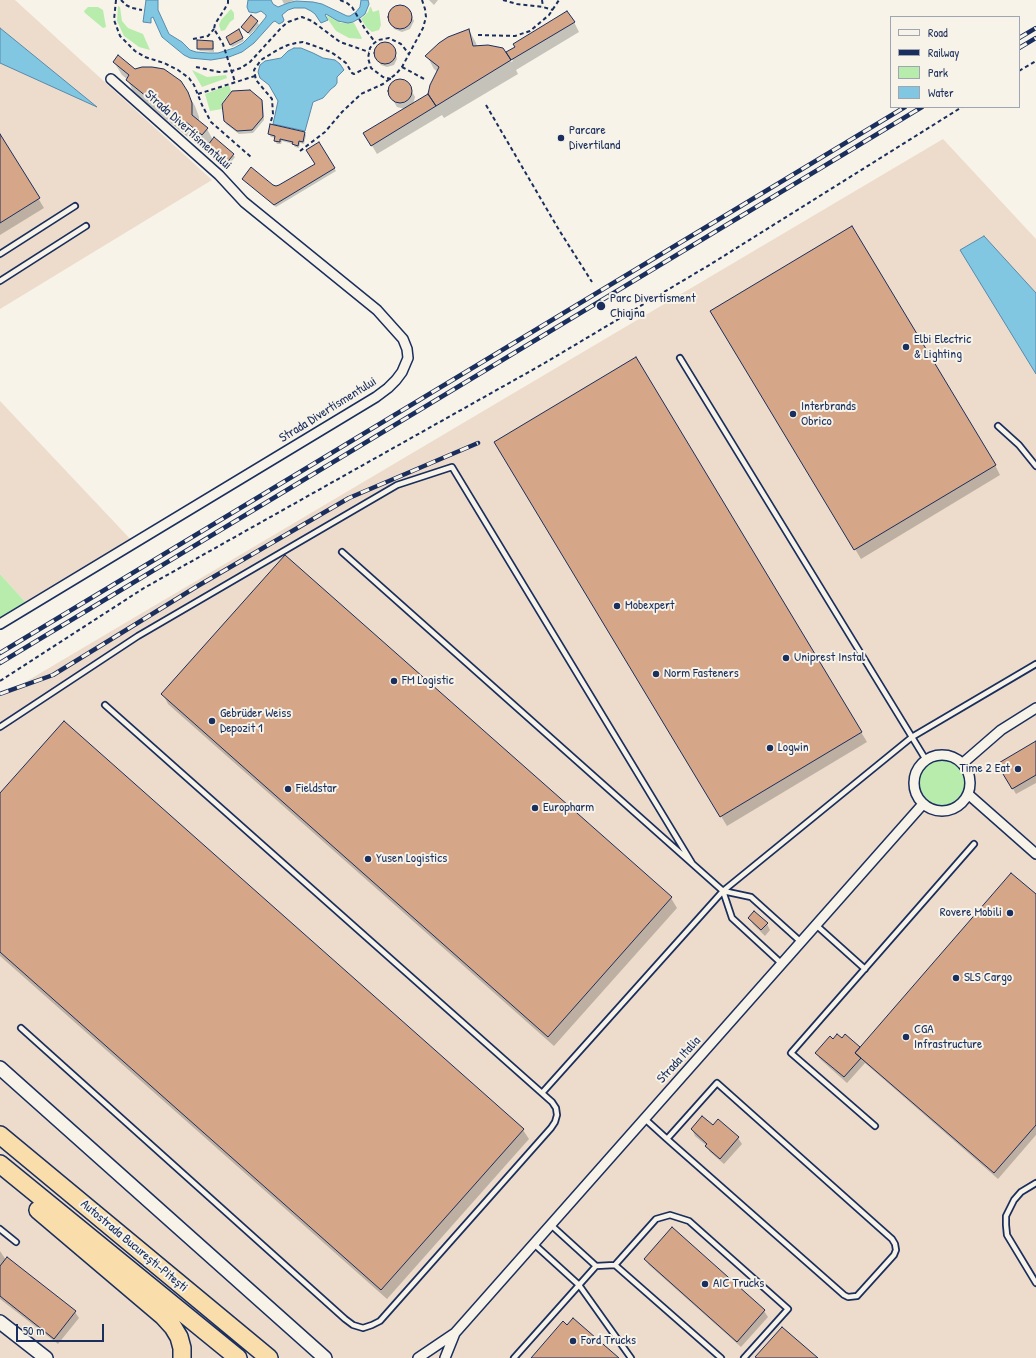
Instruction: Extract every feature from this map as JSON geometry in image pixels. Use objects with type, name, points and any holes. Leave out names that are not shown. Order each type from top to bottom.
[{"type":"highway","name":"Autostrada București-Pitești","points":[[0,1135],[269,1358]]},
{"type":"highway","name":"Autostrada București-Pitești","points":[[0,1164],[238,1358]]},
{"type":"highway","points":[[0,1177],[163,1316],[173,1327],[179,1337],[182,1348],[182,1358]]},
{"type":"main road","points":[[0,1068],[325,1358]]},
{"type":"main road","points":[[0,1322],[46,1358]]},
{"type":"street","name":"Strada Divertismentului","points":[[0,624],[376,397],[396,380],[402,372],[408,358],[407,349],[402,339],[377,310],[244,202],[219,175],[111,79]]},
{"type":"street","points":[[962,763],[1001,730],[1036,708]]},
{"type":"street","points":[[941,754],[956,758],[962,763],[968,770],[971,786],[965,800],[959,806],[944,811],[937,811],[923,804],[914,789],[917,769],[926,760],[941,754]]},
{"type":"street","points":[[968,794],[1036,854]]},
{"type":"street","name":"Strada Italia","points":[[418,1358],[455,1333],[923,804]]},
{"type":"street","name":"Strada Italia","points":[[445,1358],[455,1333]]},
{"type":"lane","points":[[0,254],[75,206]]},
{"type":"lane","points":[[0,281],[86,226]]},
{"type":"lane","points":[[680,358],[926,760]]},
{"type":"lane","points":[[998,426],[1019,445],[1036,466]]},
{"type":"lane","points":[[0,727],[138,636],[398,485],[452,467],[692,863]]},
{"type":"lane","points":[[342,552],[723,891],[732,918],[782,964]]},
{"type":"lane","points":[[542,1093],[723,891],[912,737],[1036,664]]},
{"type":"lane","points":[[21,1028],[345,1319],[353,1325],[363,1328],[380,1321],[555,1122],[556,1108],[552,1102],[105,706]]},
{"type":"lane","points":[[874,1126],[792,1053],[974,844]]},
{"type":"lane","points":[[723,891],[751,896],[801,942]]},
{"type":"lane","points":[[816,925],[865,969]]},
{"type":"lane","points":[[645,1119],[848,1297],[857,1296],[894,1255],[896,1250],[892,1239],[717,1083],[667,1138]]},
{"type":"lane","points":[[1036,1183],[1021,1192],[1014,1200],[1006,1216],[1007,1235],[1036,1284]]},
{"type":"lane","points":[[616,1265],[656,1219],[670,1215],[689,1221],[695,1225],[788,1309],[744,1358]]},
{"type":"lane","points":[[550,1225],[596,1266],[616,1265],[721,1358]]},
{"type":"lane","points":[[0,1229],[16,1242]]},
{"type":"lane","points":[[534,1244],[579,1285],[631,1358]]},
{"type":"lane","points":[[514,1358],[596,1266]]},
{"type":"path","points":[[116,0],[114,20],[120,36],[135,51],[145,57],[164,62],[189,78],[194,85],[206,115],[211,122],[251,157]]},
{"type":"path","points":[[121,0],[132,8],[142,10]]},
{"type":"path","points":[[193,39],[208,36],[214,29],[215,24],[228,3],[228,0]]},
{"type":"path","points":[[340,0],[352,7],[365,29],[375,42]]},
{"type":"path","points":[[300,151],[325,132],[342,112],[361,94],[391,79],[402,66],[423,28],[426,17],[422,0]]},
{"type":"path","points":[[502,0],[553,10]]},
{"type":"path","points":[[542,0],[543,7]]},
{"type":"path","points":[[478,35],[502,36],[523,34],[530,31],[553,10],[559,0]]},
{"type":"path","points":[[196,67],[219,72],[232,71],[241,68],[250,62],[282,27],[288,22],[302,17],[312,21],[340,42],[369,52]]},
{"type":"path","points":[[214,29],[223,44],[235,82]]},
{"type":"path","points":[[391,79],[376,73],[370,66],[368,58],[369,52],[375,42],[389,38],[401,44],[409,54]]},
{"type":"path","points":[[271,121],[272,99],[259,84],[254,70],[261,60],[284,47],[303,42],[330,52],[346,63],[352,74],[370,66]]},
{"type":"path","points":[[1020,71],[1036,61]]},
{"type":"path","points":[[402,66],[426,80]]},
{"type":"path","points":[[198,94],[255,76]]},
{"type":"path","points":[[486,105],[559,230],[592,282]]},
{"type":"path","points":[[0,681],[144,588],[543,364],[691,276],[960,108]]},
{"type":"shaded area","points":[[0,0],[15,0],[212,180],[0,309]]},
{"type":"shaded area","points":[[943,139],[1036,239],[1036,1358],[0,1358],[0,697]]},
{"type":"shaded area","points":[[0,401],[134,543],[29,606],[0,574]]},
{"type":"green space","points":[[118,6],[120,7],[122,21],[128,28],[143,34],[150,50],[139,47],[124,36],[117,21]]},
{"type":"green space","points":[[88,7],[98,7],[103,10],[106,27],[103,28],[85,13],[84,11]]},
{"type":"green space","points":[[370,7],[373,12],[379,10],[381,25],[379,30],[372,32],[367,28],[361,19],[368,12]]},
{"type":"green space","points":[[231,9],[234,13],[234,19],[225,30],[221,31],[219,25],[221,20]]},
{"type":"green space","points":[[326,15],[341,23],[354,23],[362,38],[349,38],[336,31]]},
{"type":"green space","points":[[192,70],[207,77],[226,75],[227,78],[202,87]]},
{"type":"green space","points":[[229,85],[231,91],[221,104],[222,109],[210,111],[205,94]]},
{"type":"green space","points":[[0,574],[29,606],[0,624]]},
{"type":"green space","points":[[936,755],[948,755],[958,759],[966,767],[970,777],[970,789],[966,799],[958,807],[948,811],[936,811],[926,807],[918,799],[914,789],[914,777],[918,767],[926,759]]},
{"type":"water","points":[[146,0],[158,0],[158,10],[169,34],[182,42],[190,50],[208,53],[218,53],[234,48],[243,43],[266,17],[266,15],[261,11],[256,13],[249,12],[247,7],[248,0],[271,0],[273,4],[278,7],[296,1],[313,2],[322,4],[347,16],[350,16],[356,12],[360,7],[361,0],[368,0],[369,4],[365,14],[353,22],[348,23],[338,21],[326,14],[325,15],[328,20],[321,23],[315,14],[305,8],[294,8],[288,10],[282,15],[284,20],[283,22],[279,24],[275,21],[273,22],[254,43],[242,52],[229,57],[211,60],[190,58],[184,55],[162,37],[153,17],[151,18],[151,23],[143,22]]},
{"type":"water","points":[[0,28],[97,107],[0,63]]},
{"type":"water","points":[[294,48],[301,48],[323,58],[335,60],[344,70],[337,77],[337,83],[335,86],[323,98],[313,102],[305,131],[273,124],[278,101],[269,85],[260,78],[258,72],[260,65],[265,61],[281,58],[288,51]]},
{"type":"water","points":[[984,236],[1036,293],[1036,374],[960,250]]},
{"type":"building","points":[[400,5],[405,6],[411,12],[411,22],[405,28],[400,29],[395,28],[389,22],[388,17],[389,12],[395,6]]},
{"type":"building","points":[[567,11],[575,22],[511,60],[506,52],[515,47],[513,44]]},
{"type":"building","points":[[251,15],[258,21],[248,33],[241,27]]},
{"type":"building","points":[[239,29],[243,38],[230,45],[226,37]]},
{"type":"building","points":[[469,29],[473,46],[488,45],[503,48],[511,60],[436,106],[428,94],[430,85],[439,67],[425,56],[448,37]]},
{"type":"building","points":[[197,40],[213,41],[213,49],[197,49]]},
{"type":"building","points":[[385,42],[393,45],[396,53],[393,61],[385,64],[377,61],[374,53],[377,45]]},
{"type":"building","points":[[118,55],[135,69],[152,67],[164,69],[181,81],[188,92],[192,103],[192,115],[208,128],[202,135],[186,122],[183,126],[126,80],[129,75],[113,62]]},
{"type":"building","points":[[400,79],[405,80],[411,86],[411,96],[405,102],[400,103],[395,102],[389,96],[388,91],[389,86],[395,80]]},
{"type":"building","points":[[250,90],[262,100],[263,117],[252,130],[237,131],[224,121],[222,104],[232,91]]},
{"type":"building","points":[[428,94],[436,106],[371,146],[363,133]]},
{"type":"building","points":[[270,124],[305,132],[303,142],[299,141],[298,146],[292,144],[293,142],[280,139],[280,142],[274,141],[275,136],[268,134]]},
{"type":"building","points":[[0,134],[40,198],[0,223]]},
{"type":"building","points":[[214,137],[234,154],[225,165],[205,149]]},
{"type":"building","points":[[319,142],[335,168],[274,205],[242,179],[251,167],[273,185],[279,185],[315,164],[306,150]]},
{"type":"building","points":[[852,226],[996,465],[854,550],[710,311]]},
{"type":"building","points":[[636,357],[862,732],[720,817],[494,442]]},
{"type":"building","points":[[285,555],[672,897],[548,1037],[161,694]]},
{"type":"building","points":[[64,721],[524,1129],[381,1290],[0,952],[0,793]]},
{"type":"building","name":"Time 2 Eat","points":[[1036,741],[1036,775],[1012,789],[997,764]]},
{"type":"building","points":[[1011,873],[1036,894],[1036,1125],[994,1173],[855,1053]]},
{"type":"building","points":[[754,911],[768,923],[761,930],[748,918]]},
{"type":"building","points":[[837,1034],[842,1038],[845,1034],[860,1047],[855,1053],[861,1058],[844,1077],[815,1053],[830,1036],[833,1039]]},
{"type":"building","points":[[702,1116],[713,1125],[718,1119],[739,1137],[720,1159],[705,1146],[707,1144],[691,1129]]},
{"type":"building","name":"AIC Trucks","points":[[672,1227],[765,1310],[737,1342],[644,1259]]},
{"type":"building","points":[[7,1257],[76,1311],[54,1339],[0,1296],[0,1266]]},
{"type":"building","name":"Ford Trucks","points":[[573,1318],[619,1358],[531,1358],[563,1321],[567,1325]]},
{"type":"building","points":[[782,1327],[818,1358],[755,1357]]},
{"type":"railway","points":[[1020,37],[1036,28]]},
{"type":"railway","points":[[1020,47],[1036,38]]},
{"type":"railway","points":[[0,653],[903,108]]},
{"type":"railway","points":[[0,663],[920,108]]},
{"type":"railway","points":[[0,694],[53,675],[196,587],[349,498],[478,443]]},
{"type":"place","name":"Parcare Divertiland","points":[[561,138]]},
{"type":"place","name":"Parc Divertisment Chiajna","points":[[601,306]]},
{"type":"place","name":"Elbi Electric & Lighting","points":[[906,347]]},
{"type":"place","name":"Interbrands Obrico","points":[[793,414]]},
{"type":"place","name":"Mobexpert","points":[[617,606]]},
{"type":"place","name":"Uniprest Instal","points":[[786,658]]},
{"type":"place","name":"Norm Fasteners","points":[[656,674]]},
{"type":"place","name":"FM Logistic","points":[[394,681]]},
{"type":"place","name":"Gebrüder Weiss Depozit 1","points":[[212,721]]},
{"type":"place","name":"Logwin","points":[[770,748]]},
{"type":"place","name":"Time 2 Eat","points":[[1018,769]]},
{"type":"place","name":"Fieldstar","points":[[288,789]]},
{"type":"place","name":"Europharm","points":[[535,808]]},
{"type":"place","name":"Yusen Logistics","points":[[368,859]]},
{"type":"place","name":"Rovere Mobili","points":[[1010,913]]},
{"type":"place","name":"SLS Cargo","points":[[956,978]]},
{"type":"place","name":"CGA Infrastructure","points":[[906,1037]]},
{"type":"place","name":"AIC Trucks","points":[[705,1284]]},
{"type":"place","name":"Ford Trucks","points":[[573,1341]]}]
